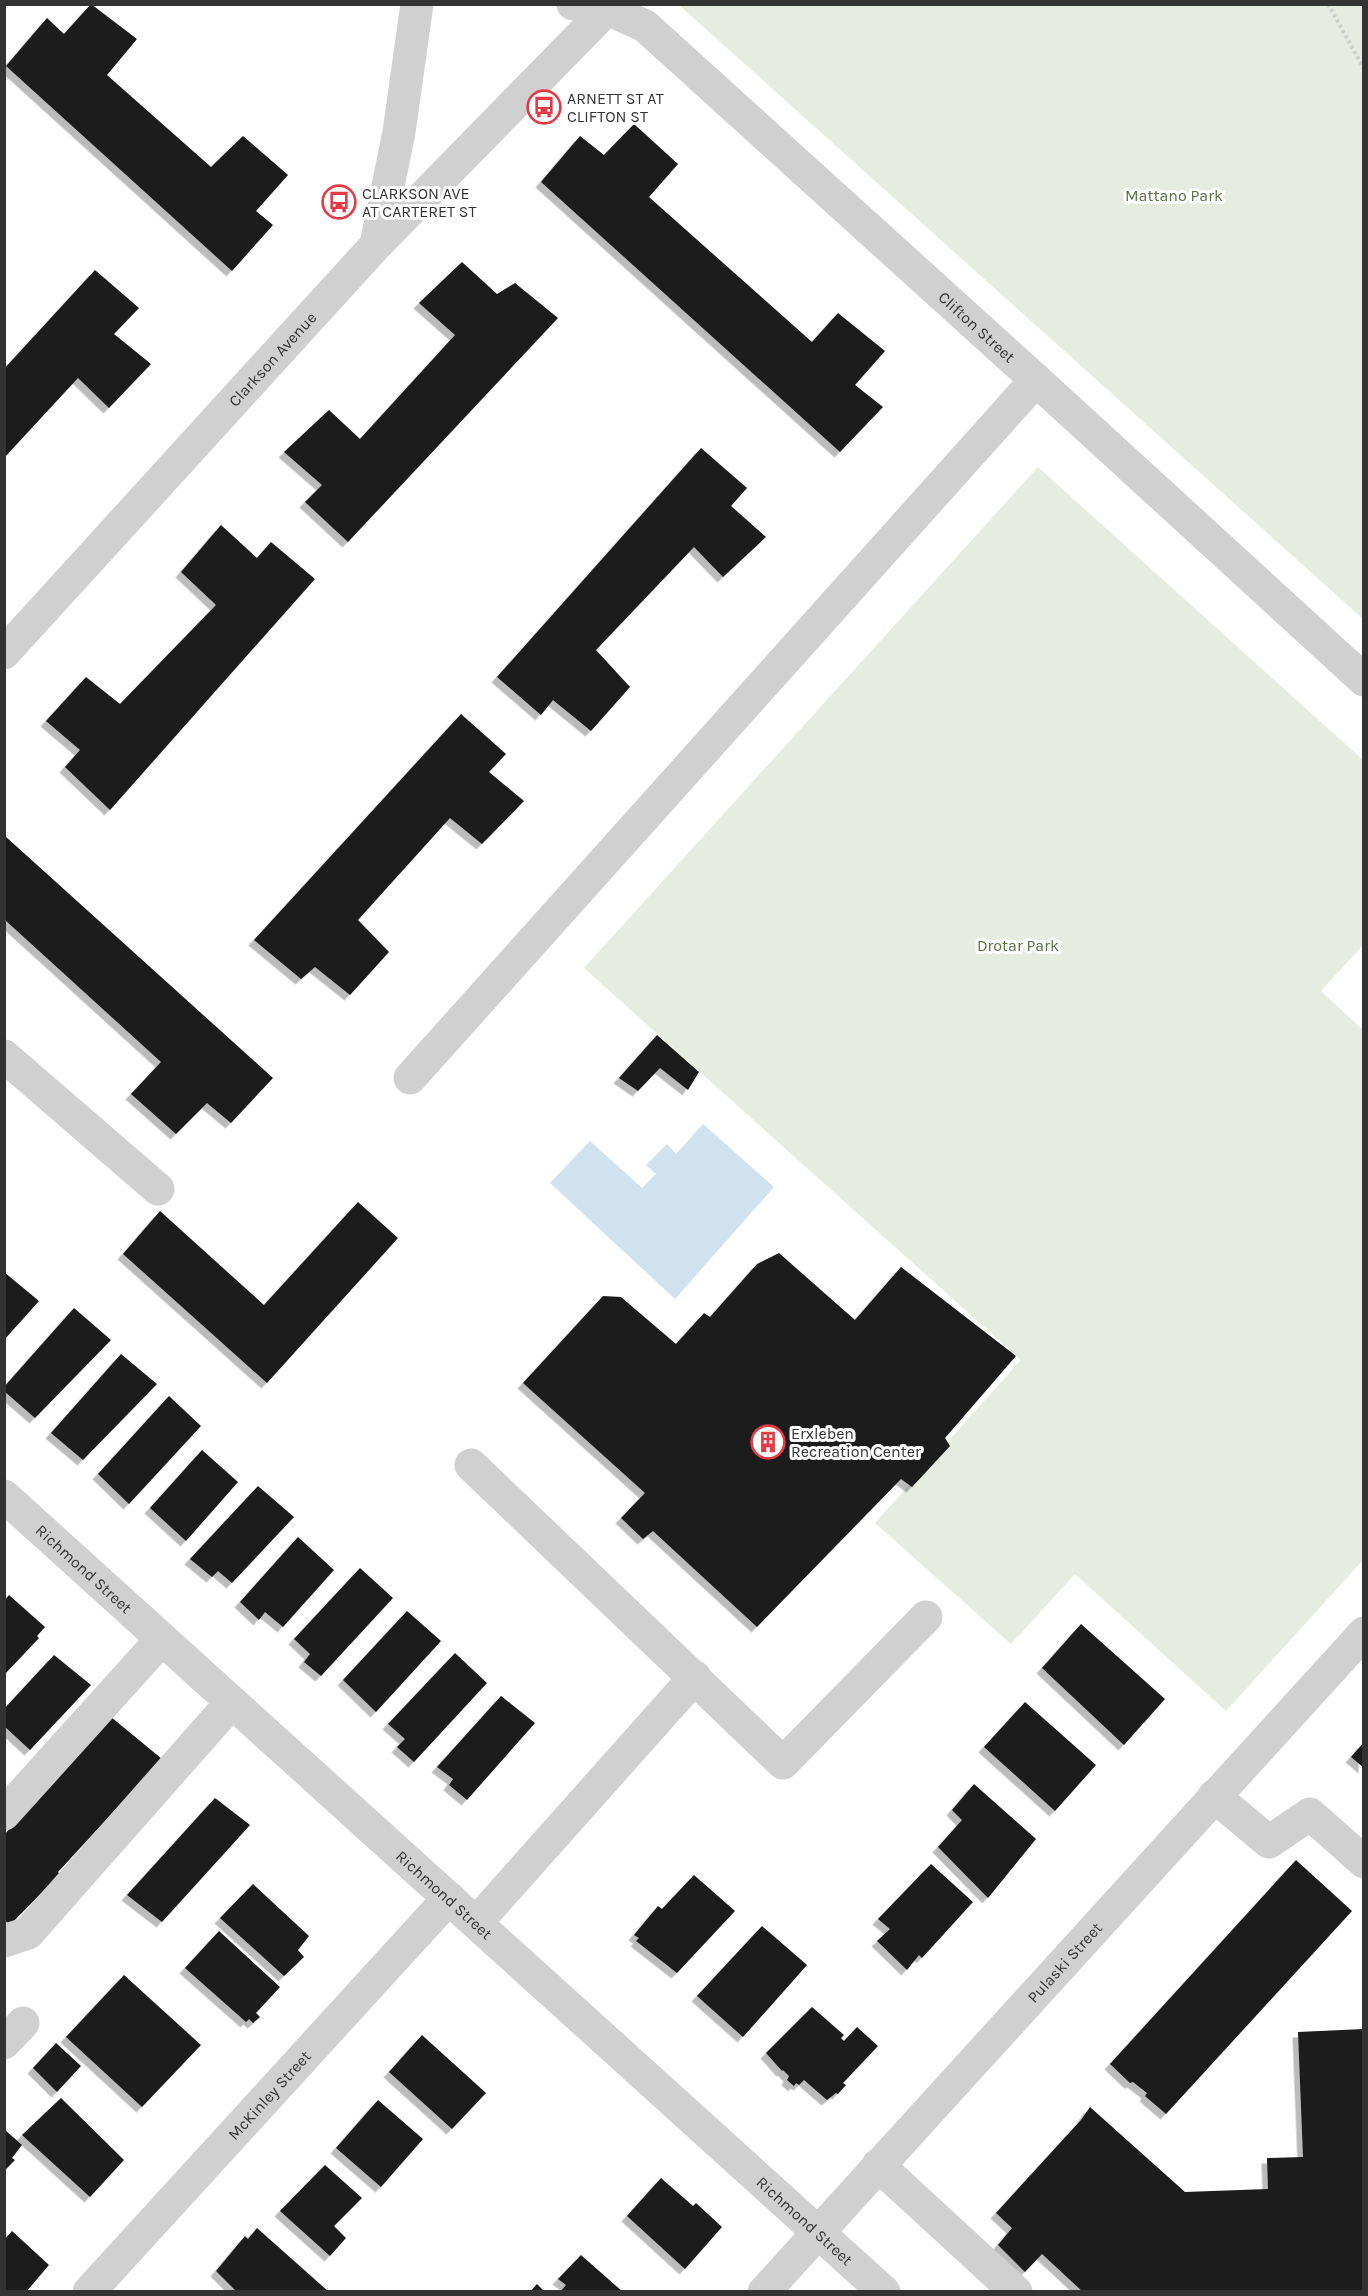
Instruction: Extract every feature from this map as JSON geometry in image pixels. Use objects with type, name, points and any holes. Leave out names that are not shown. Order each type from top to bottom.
[{"type":"street","points":[[376,245],[399,132],[417,4]]},
{"type":"street","name":"Clifton Street","points":[[573,4],[610,7],[645,26],[1364,680]]},
{"type":"street","name":"Clarkson Avenue","points":[[4,653],[376,245],[610,7]]},
{"type":"street","points":[[410,1078],[1036,380]]},
{"type":"street","points":[[4,1056],[158,1190]]},
{"type":"street","points":[[471,1465],[783,1763],[926,1617]]},
{"type":"street","name":"Richmond Street","points":[[4,1496],[884,2292]]},
{"type":"street","name":"Pulaski Street","points":[[764,2292],[1364,1633]]},
{"type":"street","points":[[4,1814],[162,1639]]},
{"type":"street","points":[[476,1923],[695,1677]]},
{"type":"street","points":[[4,1941],[28,1934],[232,1702]]},
{"type":"street","points":[[1214,1796],[1269,1842],[1310,1814],[1364,1862]]},
{"type":"street","name":"McKinley Street","points":[[89,2292],[449,1898]]},
{"type":"street","points":[[878,2165],[1016,2292]]},
{"type":"path","points":[[1328,4],[1364,69]]},
{"type":"green space","name":"Mattano Park","points":[[679,5],[1363,5],[1363,619]]},
{"type":"green space","name":"Drotar Park","points":[[1038,467],[1363,760],[1363,945],[1321,991],[1363,1030],[1363,1560],[1226,1711],[1075,1574],[1011,1644],[875,1523],[1021,1360],[584,968]]},
{"type":"water","points":[[703,1124],[774,1187],[675,1299],[550,1183],[590,1141],[642,1188],[656,1174],[646,1165],[667,1144],[676,1154]]},
{"type":"building","points":[[91,4],[137,39],[107,75],[211,167],[243,136],[288,175],[256,211],[273,225],[232,271],[6,66],[47,18],[64,34]]},
{"type":"building","points":[[634,124],[678,164],[649,197],[812,342],[838,313],[885,351],[855,385],[883,407],[840,452],[541,182],[580,136],[604,155]]},
{"type":"building","points":[[462,262],[497,294],[515,283],[558,318],[348,542],[305,502],[322,485],[284,452],[329,410],[360,439],[455,335],[419,303]]},
{"type":"building","points":[[95,270],[139,308],[114,334],[151,364],[109,408],[78,378],[4,458],[4,369]]},
{"type":"building","points":[[701,448],[747,488],[731,506],[766,537],[723,577],[694,547],[596,650],[630,687],[591,731],[553,700],[541,715],[497,677]]},
{"type":"building","points":[[221,525],[257,558],[271,542],[315,579],[110,810],[65,767],[80,750],[46,721],[86,677],[120,704],[216,605],[181,572]]},
{"type":"building","points":[[461,714],[506,754],[489,772],[524,801],[482,844],[450,818],[358,920],[389,952],[350,995],[315,967],[301,979],[254,940]]},
{"type":"building","points":[[5,836],[273,1078],[231,1123],[207,1103],[176,1134],[131,1094],[161,1062],[5,920]]},
{"type":"building","points":[[657,1035],[699,1072],[688,1090],[660,1068],[638,1091],[619,1078]]},
{"type":"building","points":[[358,1202],[398,1238],[267,1383],[123,1254],[160,1211],[264,1305]]},
{"type":"building","name":"Erxleben Recreation Center","points":[[779,1253],[855,1320],[901,1267],[1016,1356],[945,1438],[950,1446],[912,1487],[901,1479],[757,1627],[653,1531],[643,1539],[621,1518],[645,1493],[523,1383],[603,1296],[621,1297],[676,1344],[704,1313],[710,1317],[757,1264]]},
{"type":"building","points":[[4,1272],[39,1301],[4,1340]]},
{"type":"building","points":[[74,1308],[111,1340],[35,1418],[4,1391],[4,1387]]},
{"type":"building","points":[[121,1354],[157,1384],[83,1460],[51,1433]]},
{"type":"building","points":[[169,1396],[201,1426],[129,1504],[98,1474]]},
{"type":"building","points":[[202,1450],[238,1482],[186,1541],[150,1508]]},
{"type":"building","points":[[258,1486],[294,1517],[232,1583],[218,1571],[212,1577],[190,1559]]},
{"type":"building","points":[[298,1537],[334,1570],[283,1627],[265,1612],[259,1620],[240,1602]]},
{"type":"building","points":[[360,1568],[393,1598],[321,1676],[304,1662],[310,1654],[294,1639]]},
{"type":"building","points":[[9,1595],[45,1627],[37,1636],[39,1638],[4,1675],[4,1601]]},
{"type":"building","points":[[407,1611],[441,1641],[376,1712],[343,1680]]},
{"type":"building","points":[[1081,1624],[1165,1699],[1124,1745],[1042,1668]]},
{"type":"building","points":[[455,1653],[487,1683],[414,1762],[397,1747],[405,1739],[388,1724]]},
{"type":"building","points":[[54,1655],[91,1685],[30,1750],[4,1726],[4,1709]]},
{"type":"building","points":[[501,1696],[535,1723],[467,1800],[449,1785],[453,1779],[437,1767]]},
{"type":"building","points":[[1025,1702],[1096,1765],[1055,1811],[984,1747]]},
{"type":"building","points":[[111,1717],[162,1759],[58,1872],[62,1877],[49,1885],[10,1925],[5,1920],[5,1834]]},
{"type":"building","points":[[1364,1742],[1364,1768],[1351,1757]]},
{"type":"building","points":[[974,1784],[1036,1839],[988,1898],[938,1847],[962,1820],[952,1810]]},
{"type":"building","points":[[215,1798],[250,1825],[162,1922],[127,1895]]},
{"type":"building","points":[[1296,1860],[1352,1911],[1166,2114],[1145,2096],[1147,2093],[1133,2082],[1130,2083],[1110,2064]]},
{"type":"building","points":[[931,1864],[973,1902],[922,1958],[919,1955],[907,1970],[877,1941],[890,1929],[878,1919]]},
{"type":"building","points":[[694,1875],[735,1911],[677,1973],[636,1941],[639,1938],[634,1935],[658,1906],[662,1909]]},
{"type":"building","points":[[253,1884],[309,1936],[298,1950],[304,1957],[284,1976],[220,1918]]},
{"type":"building","points":[[762,1926],[807,1965],[743,2037],[697,1996]]},
{"type":"building","points":[[219,1931],[280,1987],[256,2013],[260,2017],[253,2023],[249,2019],[246,2022],[185,1968]]},
{"type":"building","points":[[124,1975],[201,2045],[142,2107],[66,2037]]},
{"type":"building","points":[[812,2007],[844,2035],[841,2038],[844,2041],[857,2027],[878,2046],[843,2083],[846,2085],[838,2094],[836,2093],[827,2100],[804,2080],[794,2086],[787,2080],[789,2076],[766,2053]]},
{"type":"building","points":[[1364,2029],[1364,2292],[1083,2292],[1042,2254],[1025,2272],[998,2245],[1012,2228],[996,2213],[1081,2120],[1090,2107],[1185,2192],[1268,2189],[1267,2158],[1303,2157],[1298,2032]]},
{"type":"building","points":[[422,2035],[486,2093],[452,2129],[389,2072]]},
{"type":"building","points":[[56,2043],[81,2066],[57,2092],[33,2068]]},
{"type":"building","points":[[61,2098],[124,2160],[90,2197],[22,2135]]},
{"type":"building","points":[[378,2100],[423,2139],[381,2187],[336,2148]]},
{"type":"building","points":[[4,2129],[22,2145],[12,2158],[15,2160],[4,2171]]},
{"type":"building","points":[[325,2165],[362,2198],[334,2226],[346,2238],[330,2256],[280,2211]]},
{"type":"building","points":[[661,2178],[693,2206],[696,2203],[722,2227],[685,2269],[627,2216]]},
{"type":"building","points":[[257,2228],[329,2292],[237,2292],[216,2271],[245,2236],[248,2239]]},
{"type":"building","points":[[12,2231],[49,2265],[26,2292],[4,2292],[4,2240]]},
{"type":"building","points":[[581,2255],[623,2292],[560,2292],[566,2285],[558,2279]]},
{"type":"building","points":[[537,2284],[545,2292],[530,2292]]},
{"type":"place","name":"ARNETT ST AT CLIFTON ST","points":[[544,107]]},
{"type":"place","name":"CLARKSON AVE AT CARTERET ST","points":[[339,202]]},
{"type":"place","name":"Erxleben Recreation Center","points":[[768,1442]]}]
